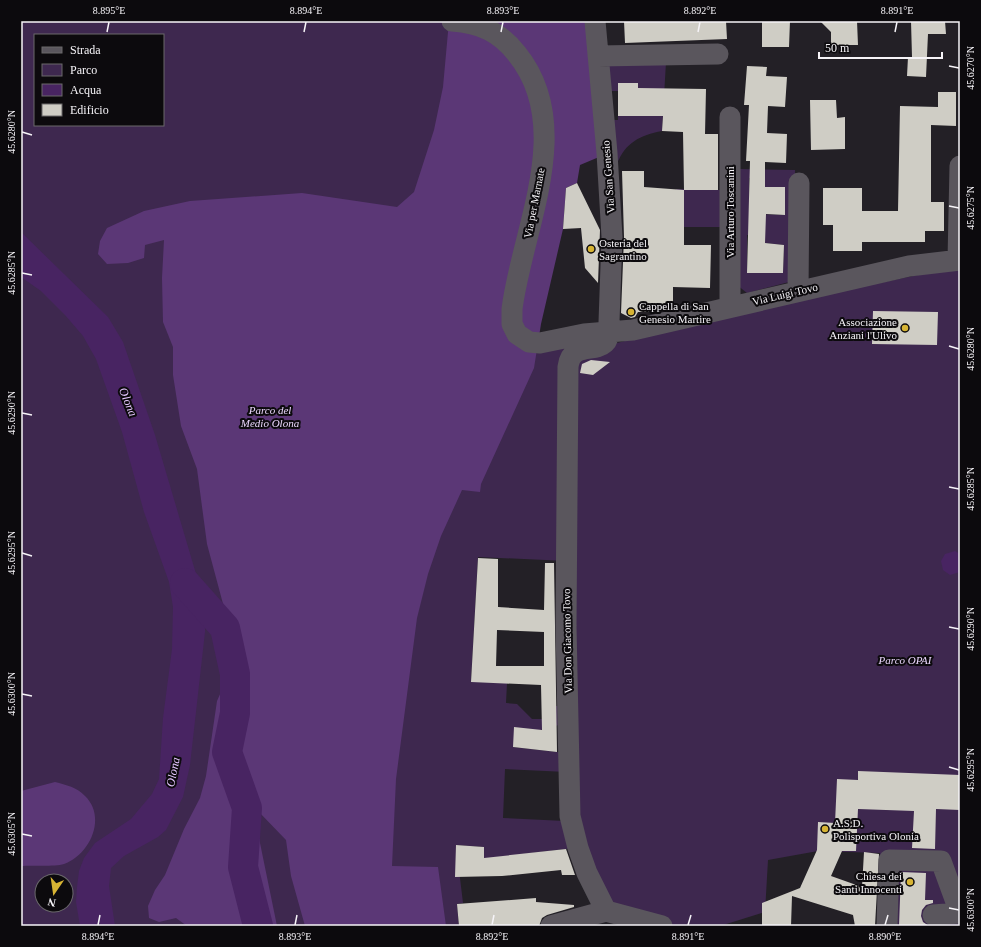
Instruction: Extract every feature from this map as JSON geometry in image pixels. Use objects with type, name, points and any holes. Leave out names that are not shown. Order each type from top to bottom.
[{"type":"street","name":"Via per Marnate","points":[[452,21],[504,28],[532,77],[540,98],[544,118],[544,143],[537,195],[514,299],[512,320],[513,328],[520,337],[537,344],[584,334],[610,333]]},
{"type":"street","name":"Via San Genesio","points":[[595,21],[607,153],[612,237],[609,322],[610,333]]},
{"type":"street","points":[[598,56],[718,54]]},
{"type":"street","name":"Via Arturo Toscanini","points":[[730,117],[730,306]]},
{"type":"street","points":[[959,260],[960,166]]},
{"type":"street","points":[[798,291],[799,183]]},
{"type":"street","name":"Via Luigi Tovo","points":[[610,333],[633,330],[730,306],[916,265],[959,260]]},
{"type":"street","name":"Via Don Giacomo Tovo","points":[[606,911],[587,873],[578,848],[570,816],[566,626],[570,359],[578,351],[606,344],[610,333]]},
{"type":"street","points":[[887,926],[889,860],[941,861],[960,913],[933,915]]},
{"type":"street","points":[[551,926],[606,911],[662,926]]},
{"type":"green space","name":"Parco del Medio Olona","points":[[21,21],[436,21],[463,23],[511,337],[601,347],[752,309],[923,274],[960,270],[960,926],[880,926],[880,853],[818,851],[768,860],[765,912],[720,926],[673,926],[606,911],[578,848],[567,561],[478,557],[471,681],[507,683],[506,703],[517,704],[532,719],[542,719],[542,706],[562,706],[566,723],[541,730],[513,747],[566,753],[567,772],[505,769],[503,818],[565,821],[574,848],[484,859],[484,847],[456,845],[463,903],[457,904],[459,926],[21,926]]},
{"type":"green space","points":[[449,21],[590,21],[599,157],[580,165],[577,183],[566,188],[563,229],[541,324],[534,368],[481,484],[480,492],[462,490],[441,536],[428,574],[417,618],[396,779],[392,866],[438,867],[446,926],[305,926],[291,876],[286,840],[258,811],[260,843],[277,926],[187,926],[176,918],[159,922],[149,918],[148,906],[155,890],[165,875],[184,829],[200,798],[206,776],[217,701],[237,656],[207,544],[197,469],[181,426],[173,375],[173,347],[163,322],[162,278],[164,240],[145,245],[144,258],[128,263],[107,264],[98,254],[100,241],[107,228],[144,211],[190,201],[302,193],[397,207],[414,192],[434,130],[443,87]]},
{"type":"green space","points":[[666,62],[662,131],[647,135],[634,141],[624,151],[617,164],[613,120],[618,120],[618,116],[648,116],[648,89],[638,88],[638,83],[618,91],[610,91],[607,64]]},
{"type":"green space","points":[[739,169],[795,170],[793,281],[747,293],[737,285]],"holes":[[[749,178],[765,178],[765,187],[785,187],[785,215],[749,214]],[[747,235],[765,235],[765,243],[784,245],[783,273],[747,272]]]},
{"type":"green space","points":[[676,189],[722,190],[722,227],[684,227],[684,208],[676,208]]},
{"type":"green space","points":[[55,782],[78,790],[85,796],[91,805],[95,814],[95,824],[88,844],[81,853],[64,864],[21,866],[21,791]]},
{"type":"water","points":[[21,232],[108,317],[123,342],[155,435],[199,584],[205,615],[205,632],[190,765],[183,797],[166,830],[158,837],[124,856],[111,868],[109,886],[115,926],[80,926],[76,902],[79,871],[84,858],[95,843],[131,819],[152,794],[159,779],[163,718],[172,649],[173,607],[169,582],[144,512],[122,432],[96,359],[83,336],[65,315],[41,291],[21,277]]},
{"type":"water","points":[[955,551],[960,554],[960,572],[950,575],[943,570],[941,561],[945,554]]},
{"type":"building","points":[[624,21],[726,21],[727,39],[625,43]]},
{"type":"building","points":[[762,21],[790,21],[789,47],[762,47]]},
{"type":"building","points":[[820,21],[857,21],[858,45],[831,45],[831,32]]},
{"type":"building","points":[[911,21],[945,21],[946,34],[928,34],[926,77],[907,76],[908,57],[912,57]]},
{"type":"building","points":[[747,66],[767,67],[766,76],[787,77],[785,107],[768,106],[767,133],[787,134],[786,163],[765,162],[765,187],[785,187],[785,215],[766,214],[765,243],[784,245],[783,273],[747,273],[750,161],[746,161],[749,105],[744,105]]},
{"type":"building","points":[[618,83],[638,83],[638,88],[706,89],[705,134],[718,134],[718,190],[684,190],[683,132],[662,131],[663,116],[618,116]]},
{"type":"building","points":[[938,92],[956,92],[956,126],[931,125],[931,202],[944,202],[944,231],[925,231],[925,242],[862,242],[862,251],[833,251],[833,225],[823,225],[823,188],[862,188],[862,211],[898,211],[900,106],[938,107]]},
{"type":"building","points":[[810,100],[836,100],[837,118],[845,117],[845,149],[811,150]]},
{"type":"building","points":[[622,171],[644,171],[644,187],[684,190],[684,245],[711,245],[710,288],[673,287],[673,308],[657,312],[638,312],[635,317],[631,318],[621,313],[624,237]]},
{"type":"building","name":"Osteria del Sagrantino","points":[[577,183],[600,230],[598,283],[585,268],[581,228],[563,229],[566,188]]},
{"type":"building","name":"Associazione Anziani l'Ulivo","points":[[873,311],[938,312],[937,345],[872,344]]},
{"type":"building","points":[[591,360],[610,362],[593,375],[580,373],[582,364]]},
{"type":"building","points":[[478,558],[498,559],[498,607],[544,610],[545,563],[554,563],[557,752],[513,747],[514,727],[542,730],[541,685],[471,682]],"holes":[[[497,630],[544,632],[544,666],[496,666]]]},
{"type":"building","points":[[858,771],[960,775],[960,810],[936,809],[935,849],[912,848],[914,811],[858,809],[856,851],[842,851],[831,876],[862,887],[864,852],[879,854],[875,926],[855,926],[853,915],[792,896],[791,926],[762,926],[762,903],[800,888],[817,850],[818,822],[835,823],[837,779],[858,780]]},
{"type":"building","points":[[456,845],[484,847],[484,858],[566,849],[575,875],[562,875],[561,870],[502,876],[455,877]]},
{"type":"building","name":"Chiesa dei Santi Innocenti","points":[[901,872],[926,873],[925,900],[933,900],[933,903],[926,905],[922,910],[921,916],[923,922],[929,926],[899,926]]},
{"type":"building","points":[[536,898],[536,902],[574,905],[574,907],[547,915],[542,918],[539,926],[459,926],[457,904]]},
{"type":"waterway","name":"Olona","points":[[185,583],[225,628],[235,674],[235,713],[227,752],[247,808],[243,867],[258,926]]},
{"type":"place","name":"Osteria del Sagrantino","points":[[591,249]]},
{"type":"place","name":"Cappella di San Genesio Martire","points":[[631,312]]},
{"type":"place","name":"Associazione Anziani l'Ulivo","points":[[905,328]]},
{"type":"place","name":"A.S.D. Polisportiva Olonia","points":[[825,829]]},
{"type":"place","name":"Chiesa dei Santi Innocenti","points":[[910,882]]},
{"type":"park label","name":"Parco OPAI","points":[[905,660]]}]
